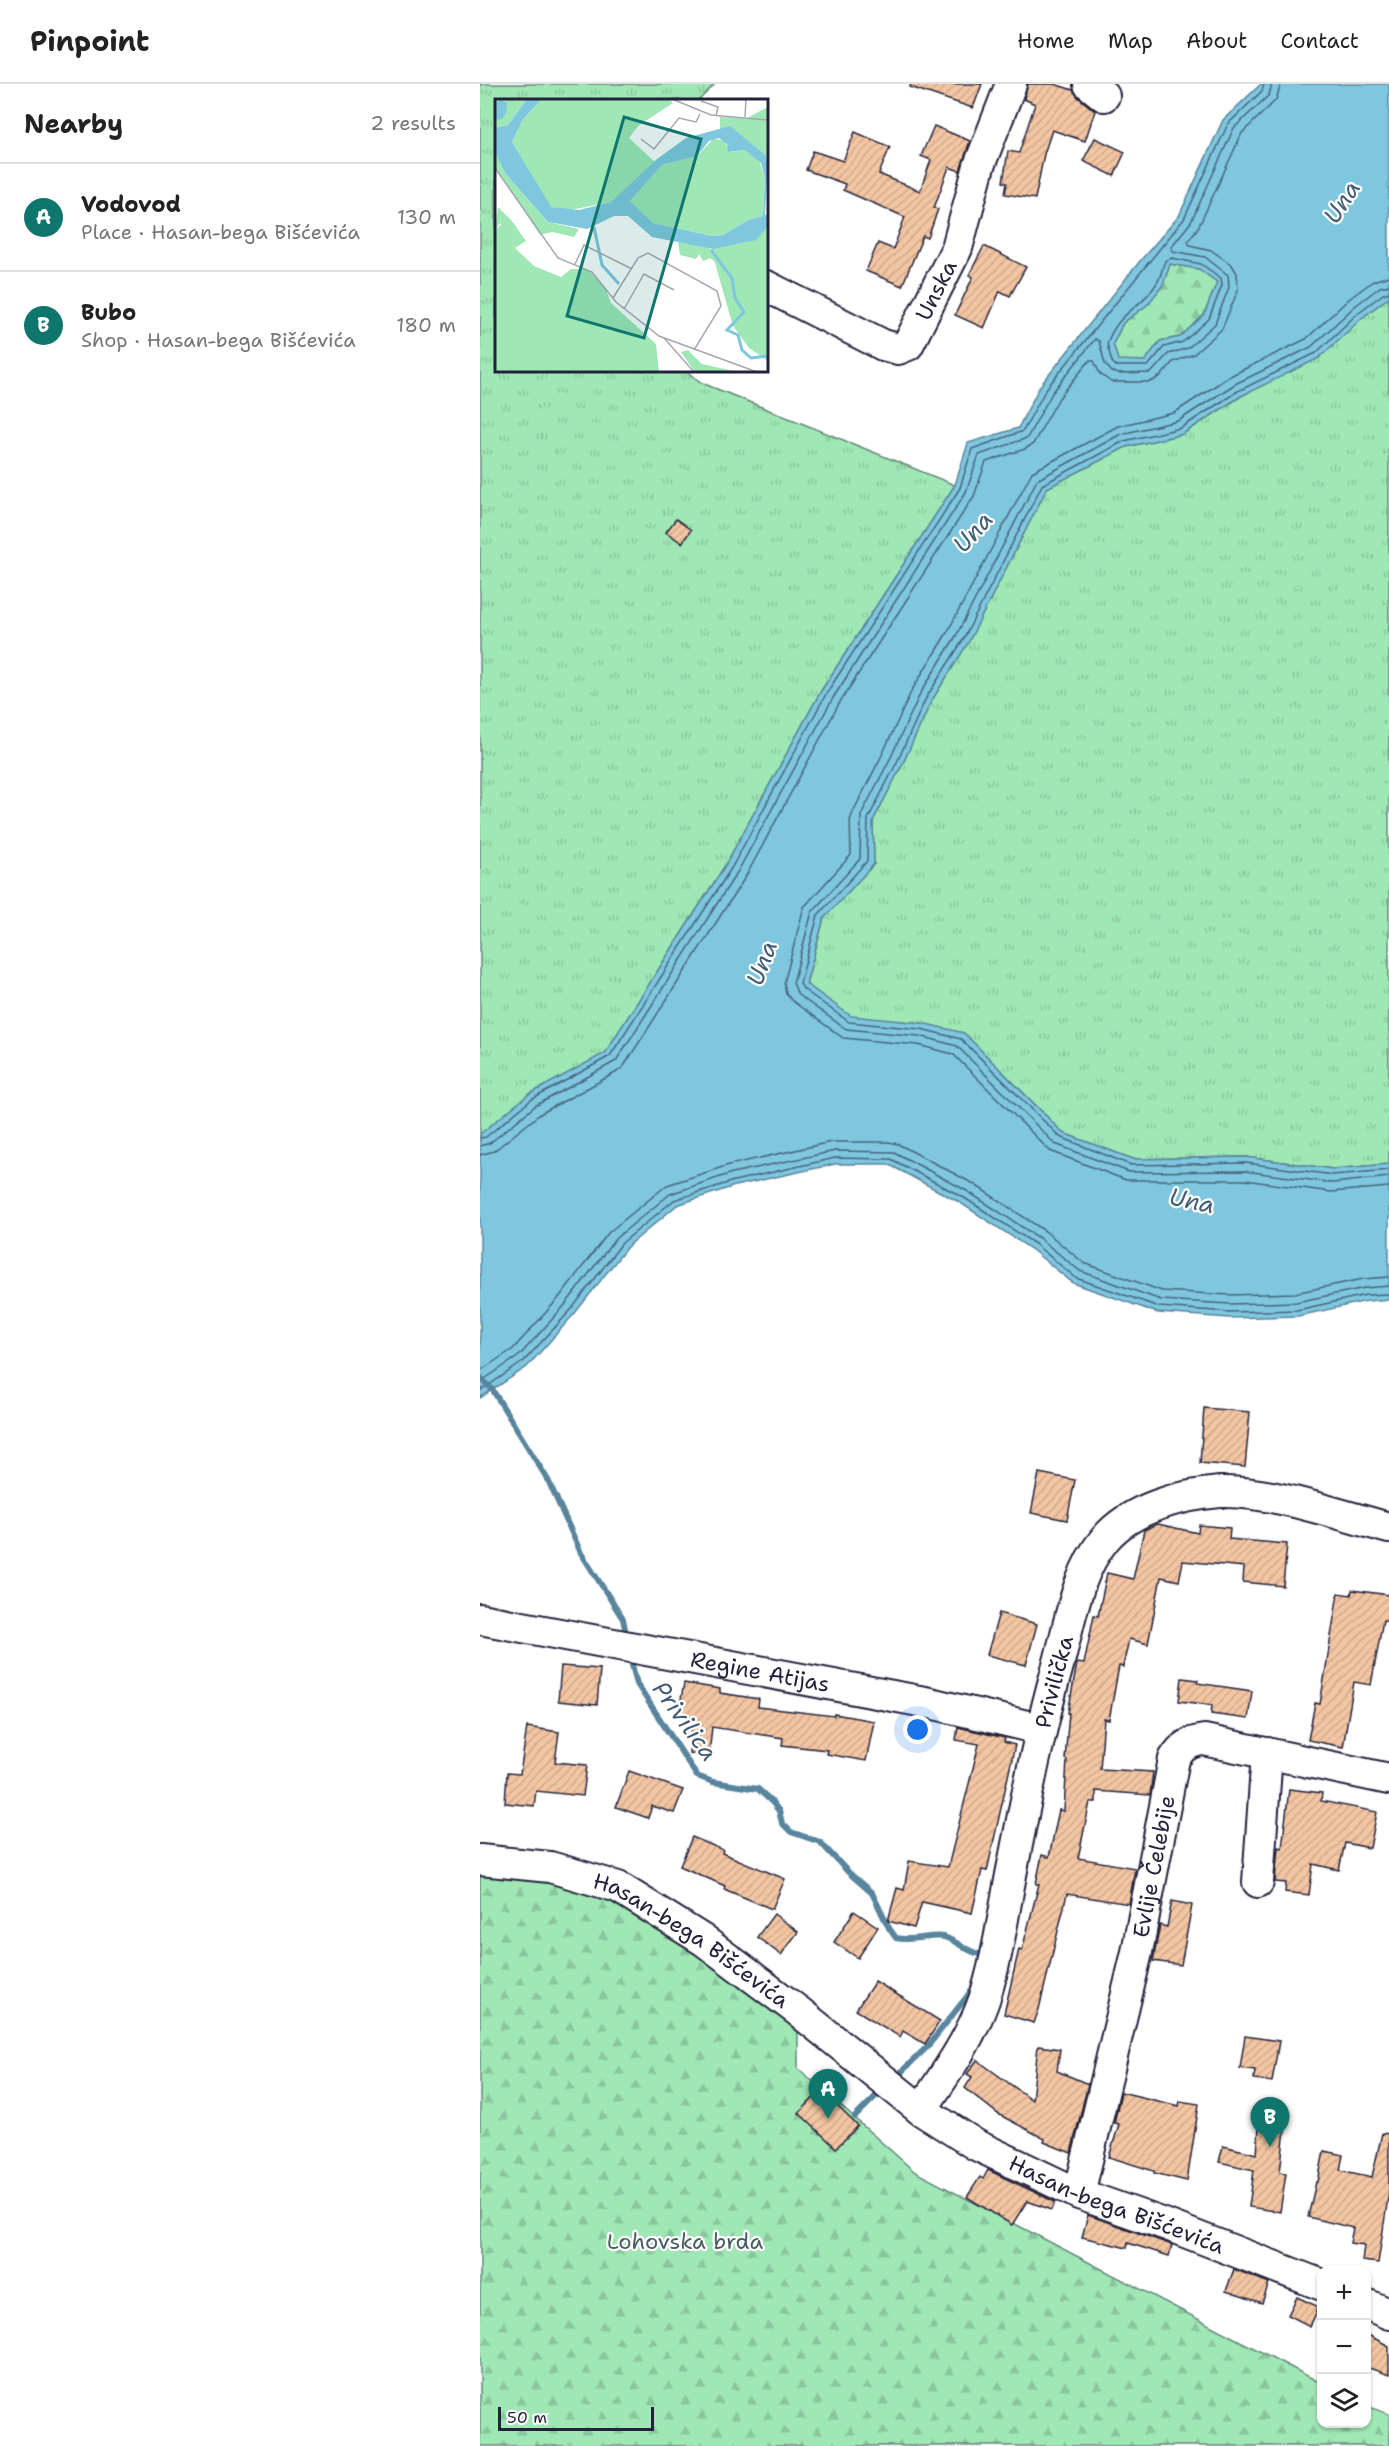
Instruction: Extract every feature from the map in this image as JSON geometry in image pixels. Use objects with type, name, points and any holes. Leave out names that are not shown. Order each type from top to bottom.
[{"type":"street","name":"Unska","points":[[768,287],[883,345],[898,349],[908,345],[957,248],[979,166],[1011,84]]},
{"type":"street","name":"Privilička","points":[[921,2110],[963,2043],[984,1999],[996,1952],[1040,1730],[1082,1581],[1094,1555],[1105,1539],[1144,1511],[1168,1502],[1221,1492],[1249,1493],[1278,1499],[1389,1528]]},
{"type":"street","name":"Regine Atijas","points":[[480,1619],[930,1703],[1040,1730]]},
{"type":"street","name":"Evlije Čelebije","points":[[1079,2194],[1137,1952],[1174,1760],[1185,1745],[1204,1740],[1389,1779]]},
{"type":"street","points":[[1258,1882],[1267,1754]]},
{"type":"street","name":"Hasan-bega Bišćevića","points":[[480,1860],[550,1867],[618,1887],[703,1940],[798,2011],[921,2110],[976,2145],[1079,2194],[1317,2283]]},
{"type":"street","points":[[1371,2306],[1389,2314]]},
{"type":"green space","points":[[480,84],[715,84],[700,99],[495,99],[495,372],[687,372],[702,383],[955,485],[821,691],[726,864],[605,1053],[480,1141]]},
{"type":"green space","points":[[1170,264],[1199,269],[1217,282],[1204,315],[1180,337],[1160,341],[1145,361],[1118,361],[1113,344],[1123,323],[1147,305],[1163,285]]},
{"type":"green space","points":[[1389,297],[1389,1164],[1333,1169],[1246,1157],[1133,1159],[1063,1133],[1002,1071],[922,1023],[851,1017],[806,984],[824,918],[874,864],[873,821],[932,700],[968,643],[1047,488],[1126,447],[1183,434],[1363,317]]},
{"type":"green space","name":"Lohovska brda","points":[[480,1860],[584,1876],[798,2011],[798,2068],[915,2172],[1317,2381],[1317,2428],[1371,2428],[1371,2407],[1389,2414],[1389,2446],[480,2446]]},
{"type":"water","name":"Una","points":[[1261,84],[1389,84],[1389,297],[1363,317],[1319,358],[1241,396],[1183,434],[1126,447],[1047,488],[968,643],[932,700],[873,821],[874,864],[824,918],[806,984],[851,1016],[922,1023],[964,1033],[1063,1133],[1133,1159],[1246,1157],[1333,1169],[1389,1164],[1389,1299],[1367,1301],[1298,1316],[1230,1318],[1158,1313],[1073,1283],[1031,1249],[959,1202],[888,1164],[835,1164],[735,1186],[677,1205],[627,1247],[575,1313],[527,1367],[480,1398],[480,1134],[528,1095],[605,1053],[726,864],[821,691],[955,485],[968,443],[1018,428],[1040,386],[1179,216],[1223,120]],"holes":[[[1170,264],[1199,269],[1217,282],[1204,315],[1180,337],[1160,341],[1145,361],[1118,360],[1113,344],[1123,323],[1147,305],[1163,285]]]},
{"type":"building","points":[[911,84],[982,84],[973,108],[910,87]]},
{"type":"building","points":[[1028,84],[1054,84],[1073,90],[1095,111],[1085,141],[1052,130],[1044,154],[1035,199],[1005,194],[1007,183],[1003,182],[1008,151],[1019,153],[1035,104],[1024,99]]},
{"type":"building","points":[[934,126],[970,141],[960,171],[949,167],[934,208],[938,209],[928,238],[923,236],[902,286],[866,271],[878,243],[893,249],[905,217],[843,190],[845,184],[806,170],[813,151],[843,161],[855,132],[890,147],[879,174],[920,191],[931,160],[921,156]]},
{"type":"building","points":[[1095,138],[1125,152],[1114,176],[1083,161]]},
{"type":"building","points":[[984,246],[1026,267],[1010,296],[1000,291],[984,328],[955,315],[973,277],[969,275]]},
{"type":"building","points":[[676,519],[691,530],[682,543],[666,532]]},
{"type":"building","points":[[1204,1408],[1250,1412],[1245,1467],[1200,1463]]},
{"type":"building","points":[[1039,1473],[1075,1480],[1067,1520],[1031,1513]]},
{"type":"building","points":[[1158,1524],[1198,1533],[1199,1525],[1230,1528],[1229,1539],[1287,1544],[1283,1586],[1243,1582],[1244,1567],[1183,1561],[1179,1581],[1161,1577],[1148,1644],[1129,1639],[1123,1667],[1119,1666],[1109,1720],[1104,1719],[1100,1769],[1153,1772],[1150,1795],[1096,1791],[1096,1802],[1090,1802],[1078,1858],[1135,1868],[1129,1904],[1067,1894],[1034,2023],[1004,2014],[1019,1949],[1022,1950],[1039,1884],[1036,1884],[1042,1855],[1049,1857],[1059,1810],[1064,1811],[1068,1713],[1077,1663],[1084,1664],[1094,1615],[1098,1616],[1107,1573],[1133,1579],[1144,1530]]},
{"type":"building","points":[[1352,1590],[1389,1595],[1389,1621],[1383,1620],[1371,1685],[1354,1682],[1343,1747],[1308,1740],[1315,1703],[1320,1704],[1338,1593],[1351,1595]]},
{"type":"building","points":[[999,1613],[1037,1624],[1026,1665],[987,1655]]},
{"type":"building","points":[[561,1666],[600,1669],[597,1705],[558,1701]]},
{"type":"building","points":[[1182,1678],[1198,1680],[1197,1683],[1252,1691],[1248,1719],[1211,1714],[1212,1705],[1179,1701]]},
{"type":"building","points":[[684,1683],[720,1689],[720,1693],[759,1699],[758,1707],[834,1716],[834,1714],[874,1721],[866,1761],[826,1754],[827,1750],[782,1745],[783,1738],[712,1727],[709,1755],[689,1753],[693,1717],[678,1715]]},
{"type":"building","points":[[527,1727],[559,1732],[555,1762],[587,1765],[583,1796],[536,1791],[534,1806],[505,1803],[507,1773],[520,1774]]},
{"type":"building","points":[[958,1727],[1005,1738],[1004,1742],[1015,1745],[987,1871],[982,1870],[972,1913],[922,1902],[914,1928],[888,1921],[897,1888],[904,1890],[909,1861],[948,1867],[979,1744],[956,1740]]},
{"type":"building","points":[[629,1771],[683,1790],[674,1813],[652,1806],[648,1818],[616,1807]]},
{"type":"building","points":[[1289,1789],[1322,1793],[1321,1801],[1377,1812],[1370,1848],[1345,1843],[1339,1870],[1313,1864],[1309,1895],[1285,1892],[1286,1883],[1275,1882],[1278,1847],[1282,1848]]},
{"type":"building","points":[[692,1837],[723,1850],[722,1853],[785,1879],[772,1909],[724,1889],[725,1886],[680,1866]]},
{"type":"building","points":[[1172,1901],[1192,1905],[1181,1965],[1153,1961],[1160,1925],[1167,1927]]},
{"type":"building","points":[[854,1911],[878,1927],[858,1958],[834,1942]]},
{"type":"building","points":[[774,1914],[798,1932],[781,1955],[757,1937]]},
{"type":"building","points":[[875,1981],[940,2021],[925,2044],[903,2031],[900,2037],[856,2010]]},
{"type":"building","points":[[1245,2036],[1279,2041],[1272,2082],[1254,2079],[1255,2070],[1240,2068]]},
{"type":"building","points":[[1038,2046],[1060,2049],[1057,2071],[1088,2084],[1071,2153],[1044,2142],[1045,2139],[998,2114],[965,2088],[972,2077],[967,2074],[977,2060],[1032,2100]]},
{"type":"building","points":[[833,2078],[847,2092],[835,2104],[858,2126],[836,2148],[799,2113]]},
{"type":"building","points":[[1121,2092],[1179,2106],[1180,2101],[1199,2104],[1187,2181],[1154,2173],[1154,2171],[1109,2157],[1119,2124],[1114,2123]]},
{"type":"building","points":[[1259,2127],[1285,2130],[1280,2172],[1286,2173],[1280,2212],[1249,2207],[1254,2170],[1219,2162],[1223,2146],[1257,2154]]},
{"type":"building","points":[[1382,2133],[1389,2134],[1389,2191],[1378,2263],[1362,2261],[1364,2245],[1350,2243],[1353,2228],[1308,2217],[1324,2151],[1343,2155],[1340,2170],[1372,2177]]},
{"type":"building","points":[[988,2170],[1055,2202],[1052,2210],[1027,2201],[1012,2225],[967,2197],[980,2177],[983,2179]]},
{"type":"building","points":[[1088,2215],[1172,2245],[1169,2256],[1128,2243],[1127,2248],[1082,2237]]},
{"type":"building","points":[[1234,2269],[1269,2283],[1262,2303],[1226,2291]]},
{"type":"building","points":[[1297,2297],[1317,2306],[1310,2326],[1288,2315]]},
{"type":"building","points":[[1371,2337],[1389,2346],[1389,2375],[1371,2369]]},
{"type":"waterway","name":"Privilica","points":[[480,1377],[492,1389],[548,1480],[581,1553],[623,1619],[627,1638]]},
{"type":"waterway","name":"Privilica","points":[[629,1654],[637,1684],[697,1776],[713,1782],[758,1789],[779,1811],[782,1823],[791,1832],[820,1842],[848,1872],[872,1893],[896,1938],[944,1937],[979,1954],[983,1962]]},
{"type":"waterway","name":"Privilica","points":[[894,2079],[928,2046],[976,1985]]},
{"type":"waterway","name":"Privilica","points":[[855,2117],[882,2090]]},
{"type":"place","name":"Vodovod","points":[[828,2119]]},
{"type":"place","name":"Bubo","points":[[1270,2147]]}]
